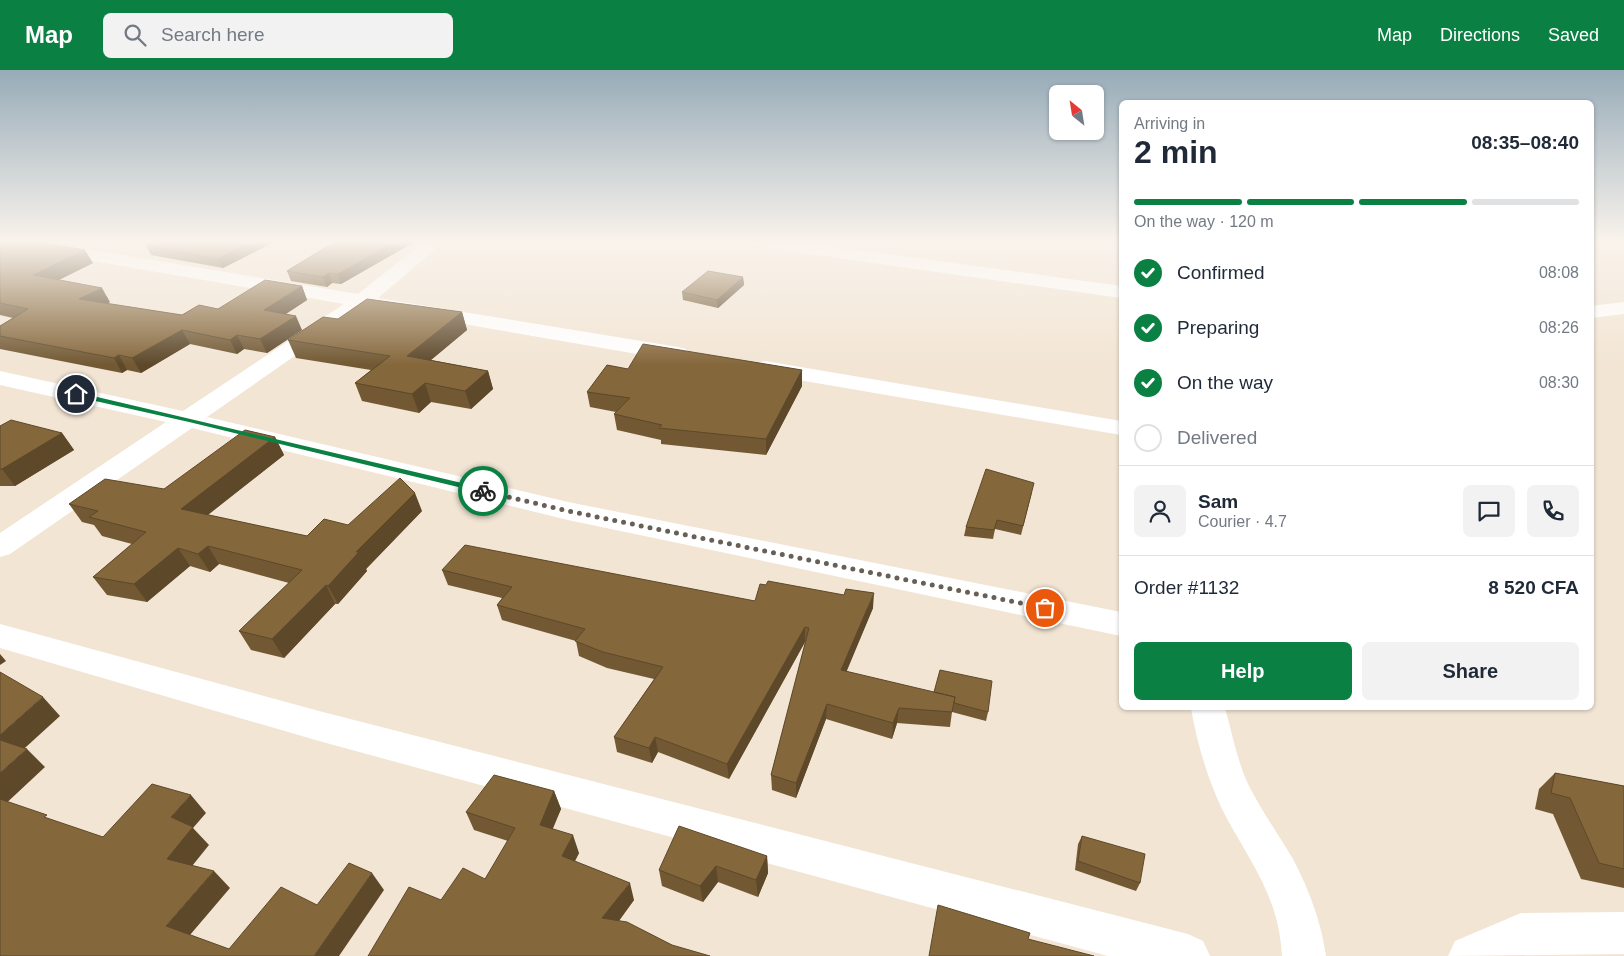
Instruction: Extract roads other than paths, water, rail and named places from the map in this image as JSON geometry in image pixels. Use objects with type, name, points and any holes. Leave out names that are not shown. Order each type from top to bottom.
[{"type":"street","points":[[256,282],[698,357]]},
{"type":"street","points":[[0,547],[189,420],[363,300],[385,282]]},
{"type":"street","points":[[1052,282],[1119,292]]},
{"type":"street","points":[[1594,312],[1624,308]]},
{"type":"street","points":[[747,365],[1119,428]]},
{"type":"street","points":[[0,378],[189,420],[568,511],[1119,624]]},
{"type":"street","points":[[0,636],[319,726],[1188,956]]},
{"type":"street","points":[[1208,710],[1214,741],[1234,795],[1287,888],[1297,913],[1303,937],[1304,956]]},
{"type":"street","points":[[1470,956],[1521,934],[1624,933]]}]
